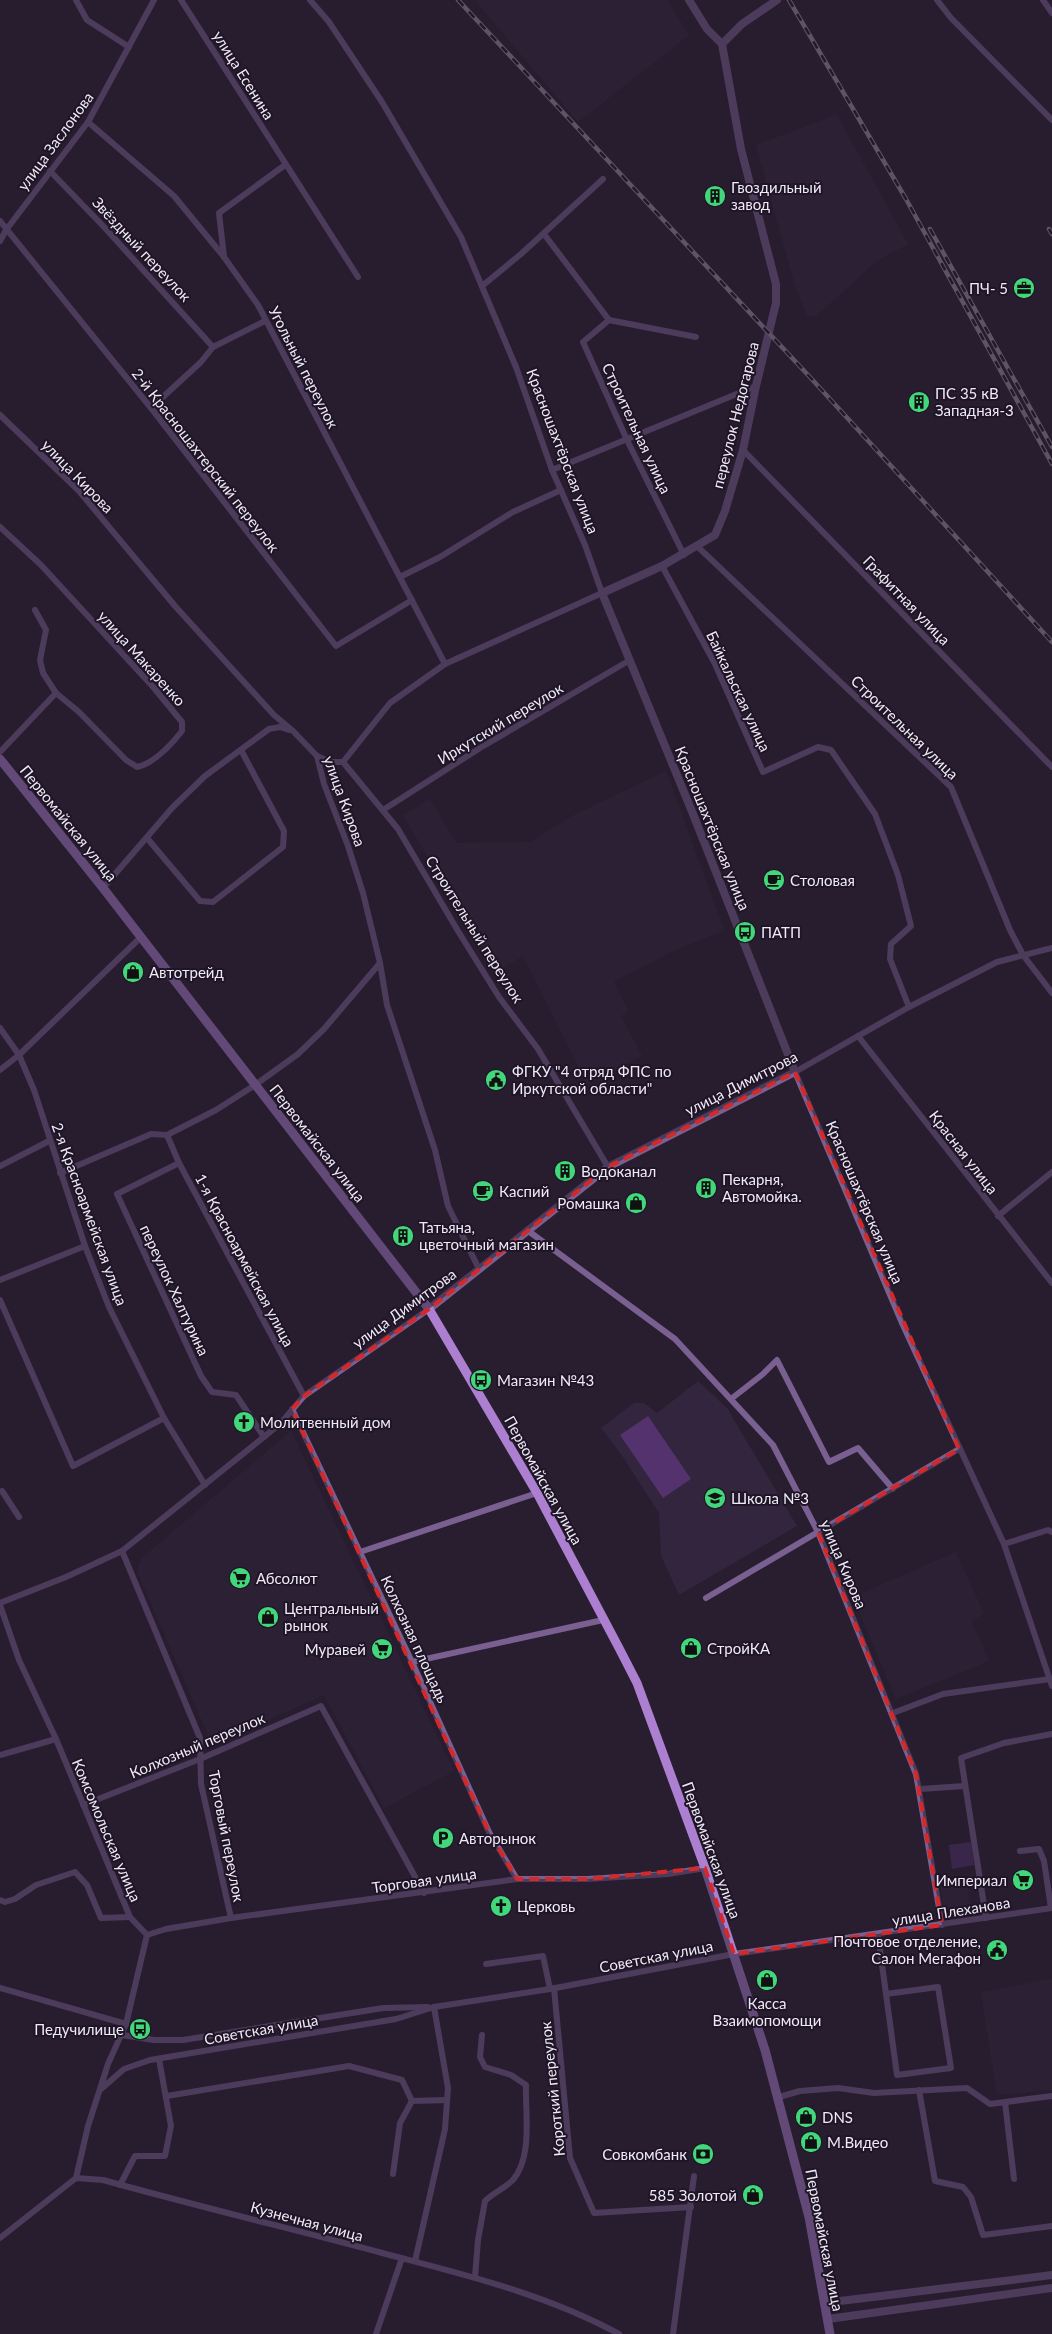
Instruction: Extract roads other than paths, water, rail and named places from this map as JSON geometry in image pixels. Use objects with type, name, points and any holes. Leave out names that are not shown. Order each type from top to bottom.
[{"type":"main road","name":"Первомайская улица","points":[[0,759],[103,888],[429,1309],[537,1493],[637,1683],[706,1868],[779,2097],[809,2217],[830,2334]]},
{"type":"street","points":[[76,0],[87,20],[129,47]]},
{"type":"street","name":"улица Заслонова","points":[[0,241],[6,230],[88,122],[154,0]]},
{"type":"street","name":"улица Есенина","points":[[181,0],[230,74],[285,165]]},
{"type":"street","name":"Красношахтёрская улица","points":[[310,0],[330,22],[382,102],[461,237],[516,367],[552,470],[795,1072],[902,1323],[1004,1544],[1051,1682]]},
{"type":"street","points":[[689,0],[707,29],[722,44],[742,24],[777,0]]},
{"type":"street","points":[[937,0],[951,18],[1052,120]]},
{"type":"street","points":[[1043,0],[1052,13]]},
{"type":"street","name":"переулок Недогарова","points":[[343,762],[390,703],[445,664],[662,566],[698,547],[715,535],[725,511],[744,450],[756,386],[776,303],[776,284],[742,149],[722,44]]},
{"type":"street","name":"Угольный переулок","points":[[88,122],[174,196],[224,257],[258,305],[445,664]]},
{"type":"street","points":[[224,257],[219,213],[285,165],[358,277]]},
{"type":"street","name":"Звёздный переулок","points":[[50,171],[106,228],[213,347]]},
{"type":"street","points":[[482,286],[544,234],[603,179]]},
{"type":"street","name":"2-й Красношахтерский переулок","points":[[0,222],[151,408],[336,646],[412,600]]},
{"type":"street","points":[[544,234],[609,320],[696,337]]},
{"type":"street","name":"Строительная улица","points":[[609,320],[583,342],[627,440],[684,555]]},
{"type":"street","points":[[151,408],[201,362],[213,347],[265,321]]},
{"type":"street","points":[[552,470],[756,386]]},
{"type":"street","name":"улица Кирова","points":[[0,415],[80,491],[175,606],[274,715],[293,731],[317,756],[324,784],[348,846],[363,893],[380,963],[387,1005],[435,1150],[448,1206],[479,1269]]},
{"type":"street","name":"Графитная улица","points":[[744,450],[1052,767]]},
{"type":"street","points":[[400,577],[440,557],[513,512],[561,490]]},
{"type":"street","name":"улица Макаренко","points":[[0,527],[41,565],[154,688],[182,722],[182,731],[146,765],[137,767],[126,760],[79,712],[56,693],[43,673],[40,660],[46,630],[35,610]]},
{"type":"street","name":"Строительная улица","points":[[698,547],[951,787],[992,890],[1023,955],[1052,992]]},
{"type":"street","name":"Байкальская улица","points":[[662,566],[715,664],[763,772],[818,747],[831,750],[875,814],[898,874],[910,926],[891,944],[890,959],[909,1007]]},
{"type":"street","name":"Иркутский переулок","points":[[383,810],[480,748],[630,660]]},
{"type":"street","points":[[0,752],[56,693]]},
{"type":"street","points":[[103,888],[172,808],[205,776],[269,729],[280,727],[293,731]]},
{"type":"street","points":[[147,838],[200,901],[212,902],[283,847],[284,831],[241,750]]},
{"type":"street","points":[[317,756],[330,762],[343,762]]},
{"type":"street","name":"Строительный переулок","points":[[343,762],[383,810],[419,862],[458,931],[499,996],[538,1049],[608,1167]]},
{"type":"street","points":[[0,1070],[19,1055],[141,937]]},
{"type":"street","name":"улица Димитрова","points":[[0,1604],[66,1577],[122,1551],[264,1437],[304,1396],[429,1309],[608,1167],[795,1072],[909,1007],[997,962],[1052,948]]},
{"type":"street","points":[[60,1173],[151,1134],[167,1134],[216,1110],[255,1085],[298,1054],[324,1029],[380,963]]},
{"type":"street","name":"2-я Красноармейская улица","points":[[0,1028],[19,1055],[34,1090],[49,1141],[85,1246],[109,1307],[164,1418],[205,1484]]},
{"type":"street","name":"Красная улица","points":[[858,1036],[1052,1283]]},
{"type":"street","name":"1-я Красноармейская улица","points":[[167,1134],[179,1163],[304,1396]]},
{"type":"street","points":[[0,1166],[49,1141]]},
{"type":"street","name":"переулок Халтурина","points":[[179,1163],[116,1194],[201,1376],[212,1392],[236,1395],[264,1437]]},
{"type":"street","points":[[998,1216],[1052,1172]]},
{"type":"street","name":"улица Кирова","points":[[527,1230],[674,1339],[773,1445],[818,1532],[893,1713],[920,1789],[942,1925]]},
{"type":"street","points":[[0,1280],[85,1246]]},
{"type":"street","points":[[0,1300],[73,1466],[164,1418]]},
{"type":"street","points":[[731,1399],[763,1374],[777,1360],[829,1462],[858,1448],[893,1489]]},
{"type":"street","name":"Колхозная площадь","points":[[292,1409],[412,1662],[489,1832],[517,1879]]},
{"type":"street","points":[[706,1598],[959,1449]]},
{"type":"street","points":[[1,1490],[20,1517]]},
{"type":"street","points":[[360,1552],[537,1493]]},
{"type":"street","points":[[1004,1544],[1048,1530],[1052,1532]]},
{"type":"street","name":"Торговый переулок","points":[[122,1551],[200,1738],[201,1784],[231,1918]]},
{"type":"street","name":"Комсомольская улица","points":[[0,1604],[19,1660],[56,1739],[130,1917],[148,1935]]},
{"type":"street","points":[[412,1662],[603,1620]]},
{"type":"street","points":[[893,1713],[943,1694],[1051,1682]]},
{"type":"street","name":"Колхозный переулок","points":[[83,1806],[321,1706],[424,1893]]},
{"type":"street","points":[[986,1918],[961,1758],[1004,1744],[1052,1734]]},
{"type":"street","points":[[0,1755],[56,1739]]},
{"type":"street","points":[[920,1789],[965,1786]]},
{"type":"street","points":[[1020,1851],[1040,1849],[1044,1861],[1051,1908]]},
{"type":"street","name":"Торговая улица","points":[[148,1935],[166,1928],[231,1918],[517,1879],[586,1879],[668,1874],[706,1868]]},
{"type":"street","points":[[0,1900],[5,1902],[15,1899],[36,1885],[76,1872],[87,1886],[101,1918],[130,1917]]},
{"type":"street","name":"улица Плеханова","points":[[734,1954],[1051,1908]]},
{"type":"street","points":[[878,1934],[886,1994],[897,2076],[951,2068],[938,1987],[886,1994]]},
{"type":"street","points":[[0,2238],[76,2178],[88,2126],[126,2024],[148,1935]]},
{"type":"street","name":"Советская улица","points":[[122,2035],[154,2040],[184,2040],[382,2008],[434,2007],[552,1989],[734,1954]]},
{"type":"street","name":"Короткий переулок","points":[[486,1964],[544,1956],[552,1989],[570,2158],[594,2213],[691,2207]]},
{"type":"street","points":[[0,1988],[126,2024]]},
{"type":"street","points":[[415,2261],[445,2129],[448,2088],[434,2007]]},
{"type":"street","name":"Советская улица","points":[[100,2090],[124,2069],[159,2059],[396,2019],[434,2007]]},
{"type":"street","points":[[475,2277],[478,2240],[485,2201],[512,2181],[519,2170],[525,2149],[526,2085],[511,2075],[485,2067],[480,2057],[482,2035]]},
{"type":"street","points":[[120,2185],[135,2156],[165,2156],[171,2126],[159,2059]]},
{"type":"street","points":[[167,2096],[348,2066],[402,2080],[412,2102]]},
{"type":"street","points":[[779,2097],[800,2091],[838,2088],[874,2093],[967,2088],[990,2104],[1052,2096]]},
{"type":"street","points":[[919,2090],[935,2182],[963,2187],[971,2197],[984,2235],[1052,2226]]},
{"type":"street","points":[[412,2102],[447,2100]]},
{"type":"street","points":[[392,2174],[400,2123],[412,2102]]},
{"type":"street","points":[[1005,2102],[1014,2179]]},
{"type":"street","points":[[673,2334],[694,2176]]},
{"type":"street","name":"Кузнечная улица","points":[[76,2178],[103,2180],[475,2277],[590,2318],[618,2334]]},
{"type":"street","points":[[376,2334],[402,2258]]},
{"type":"street","points":[[824,2303],[1052,2274]]},
{"type":"street","points":[[828,2320],[1052,2288]]},
{"type":"railway","points":[[458,0],[808,375],[1052,642]]},
{"type":"railway","points":[[789,0],[906,199],[1052,464]]},
{"type":"railway","points":[[930,229],[1052,447]]},
{"type":"railway","points":[[1049,229],[1052,234]]},
{"type":"place","name":"Гвоздильный завод","points":[[715,196]]},
{"type":"place","name":"ПЧ- 5","points":[[1024,288]]},
{"type":"place","name":"ПС 35 кВ Западная-3","points":[[919,402]]},
{"type":"place","name":"Столовая","points":[[774,880]]},
{"type":"place","name":"ПАТП","points":[[745,932]]},
{"type":"place","name":"Автотрейд","points":[[133,972]]},
{"type":"place","name":"ФГКУ \"4 отряд ФПС по Иркутской области\"","points":[[496,1080]]},
{"type":"place","name":"Водоканал","points":[[565,1171]]},
{"type":"place","name":"Пекарня, Автомойка.","points":[[706,1188]]},
{"type":"place","name":"Каспий","points":[[483,1191]]},
{"type":"place","name":"Ромашка","points":[[636,1203]]},
{"type":"place","name":"Татьяна, цветочный магазин","points":[[403,1236]]},
{"type":"place","name":"Магазин №43","points":[[481,1380]]},
{"type":"place","name":"Молитвенный дом","points":[[244,1422]]},
{"type":"place","name":"Школа №3","points":[[715,1498]]},
{"type":"place","name":"Абсолют","points":[[240,1578]]},
{"type":"place","name":"Центральный рынок","points":[[268,1617]]},
{"type":"place","name":"СтройКА","points":[[691,1648]]},
{"type":"place","name":"Муравей","points":[[382,1649]]},
{"type":"place","name":"Авторынок","points":[[443,1838]]},
{"type":"place","name":"Империал","points":[[1023,1880]]},
{"type":"place","name":"Церковь","points":[[501,1906]]},
{"type":"place","name":"Почтовое отделение, Салон Мегафон","points":[[997,1950]]},
{"type":"place","name":"Касса Взаимопомощи","points":[[767,1980]]},
{"type":"place","name":"Педучилище","points":[[140,2029]]},
{"type":"place","name":"DNS","points":[[806,2117]]},
{"type":"place","name":"М.Видео","points":[[811,2142]]},
{"type":"place","name":"Совкомбанк","points":[[703,2154]]},
{"type":"place","name":"585 Золотой","points":[[753,2195]]}]
